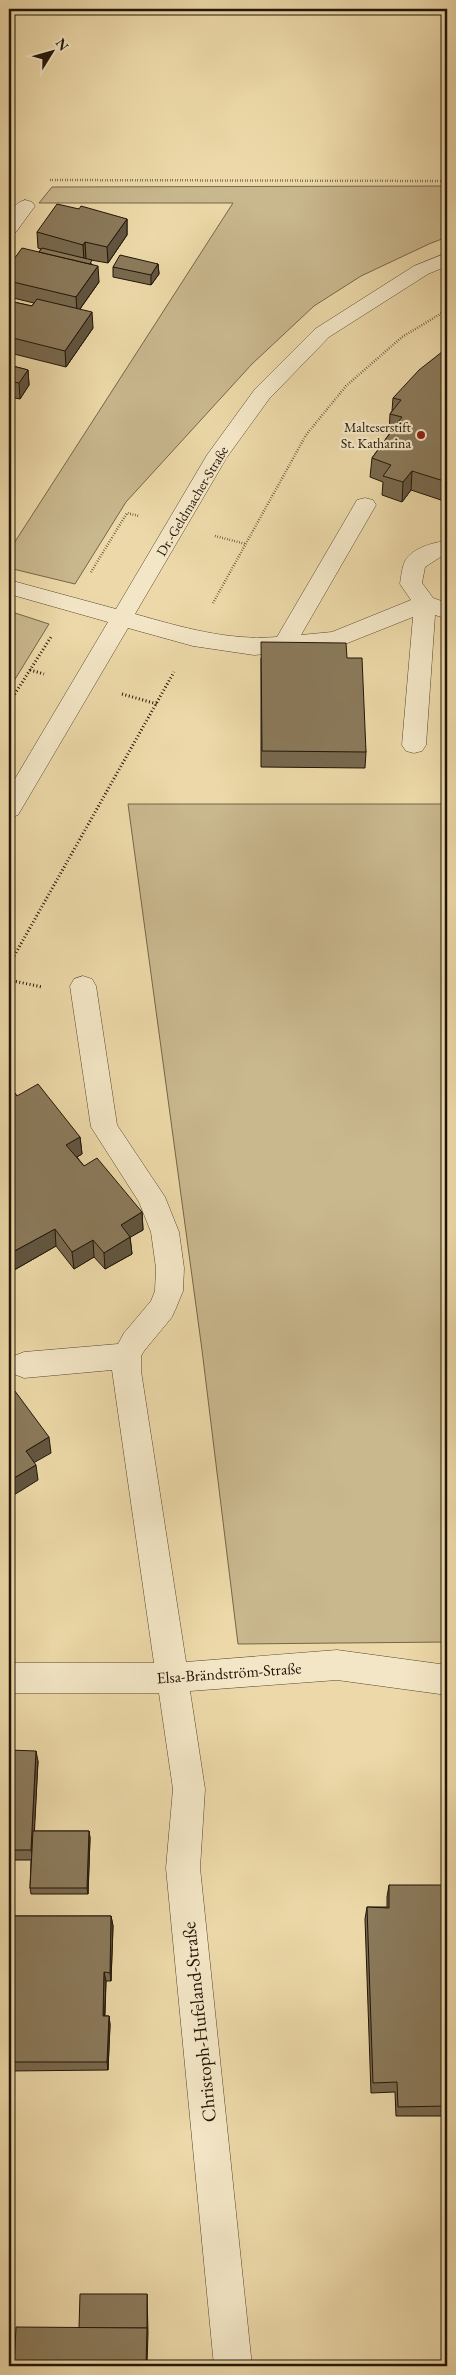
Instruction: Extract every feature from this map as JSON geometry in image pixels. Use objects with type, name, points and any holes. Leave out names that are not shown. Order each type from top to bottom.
[{"type":"street","points":[[9,228],[25,206]]},
{"type":"street","name":"Dr.-Geldmacher-Straße","points":[[9,809],[218,455],[262,394],[322,333],[420,270],[447,260]]},
{"type":"street","points":[[284,644],[365,505]]},
{"type":"street","points":[[447,548],[437,549],[415,563],[411,584],[426,603],[447,611]]},
{"type":"street","points":[[9,587],[193,638],[254,647],[335,640],[426,603]]},
{"type":"street","points":[[414,745],[426,603]]},
{"type":"street","points":[[24,1365],[127,1356],[134,1342],[162,1308],[169,1291],[170,1268],[165,1232],[151,1197],[104,1127],[83,986]]},
{"type":"street","name":"Christoph-Hufeland-Straße","points":[[127,1356],[126,1371],[189,1790],[184,1868],[233,2366]]},
{"type":"street","name":"Elsa-Brändström-Straße","points":[[9,1678],[173,1678],[337,1665],[447,1680]]},
{"type":"path","points":[[44,180],[447,181]]},
{"type":"shaded area","points":[[447,186],[447,237],[361,276],[314,306],[252,364],[126,502],[75,584],[9,568],[9,551],[233,203],[39,203],[52,187]]},
{"type":"shaded area","points":[[9,611],[49,624],[9,689]]},
{"type":"shaded area","points":[[128,804],[447,804],[447,1642],[238,1644],[202,1350]]},
{"type":"building","points":[[57,204],[79,209],[81,206],[127,219],[107,247],[85,242],[83,245],[37,232]]},
{"type":"building","points":[[22,248],[98,266],[76,297],[9,281],[9,266]]},
{"type":"building","points":[[42,248],[92,260],[90,264],[39,252]]},
{"type":"building","points":[[120,255],[158,264],[151,275],[113,267]]},
{"type":"building","points":[[37,299],[92,312],[65,351],[9,337],[9,301],[32,306]]},
{"type":"building","name":"Malteserstift St. Katharina","points":[[447,348],[447,482],[412,471],[403,482],[383,476],[391,465],[372,458],[402,417],[390,414],[401,400],[393,398],[419,370]]},
{"type":"building","points":[[9,365],[28,370],[19,383],[9,381]]},
{"type":"building","points":[[261,642],[346,643],[347,658],[362,658],[366,752],[262,751]]},
{"type":"building","points":[[38,1084],[80,1137],[66,1145],[84,1166],[97,1158],[142,1212],[121,1225],[130,1237],[104,1253],[93,1240],[72,1252],[55,1229],[9,1254],[9,1085],[17,1096]]},
{"type":"building","points":[[9,1383],[49,1437],[26,1451],[36,1465],[9,1481]]},
{"type":"building","points":[[9,1750],[36,1751],[31,1850],[9,1850]]},
{"type":"building","points":[[33,1831],[89,1831],[87,1888],[30,1888]]},
{"type":"building","points":[[389,1885],[446,1885],[447,2106],[398,2107],[397,2082],[373,2083],[367,1907],[389,1908]]},
{"type":"building","points":[[9,1916],[111,1916],[110,1973],[104,1972],[103,2016],[109,2016],[107,2062],[9,2062]]},
{"type":"building","points":[[80,2294],[147,2294],[147,2328],[79,2328]]},
{"type":"building","points":[[16,2327],[147,2328],[146,2366],[14,2366]]},
{"type":"place","name":"Malteserstift St. Katharina","points":[[421,435]]}]
